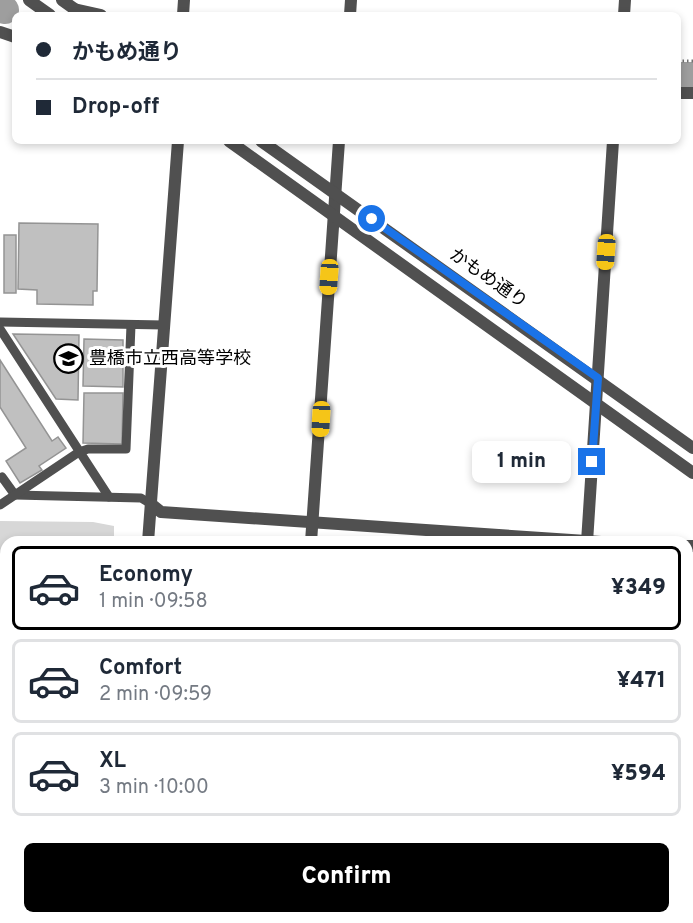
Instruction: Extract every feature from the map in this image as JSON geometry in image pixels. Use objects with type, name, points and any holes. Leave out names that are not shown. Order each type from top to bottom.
[{"type":"street","points":[[29,0],[46,12]]},
{"type":"street","points":[[62,0],[78,12]]},
{"type":"street","points":[[148,536],[178,144]]},
{"type":"street","points":[[233,144],[693,473]]},
{"type":"street","name":"かもめ通り","points":[[265,144],[598,378],[693,448]]},
{"type":"street","points":[[311,536],[339,144]]},
{"type":"street","points":[[587,536],[613,144]]},
{"type":"street","points":[[151,504],[161,512],[312,520],[522,536]]},
{"type":"lane","points":[[0,322],[164,325]]},
{"type":"lane","points":[[0,505],[80,452],[88,449],[126,449],[131,325]]},
{"type":"lane","points":[[0,329],[109,497]]},
{"type":"lane","points":[[0,478],[2,477],[15,495]]},
{"type":"lane","points":[[15,495],[141,498],[151,504]]},
{"type":"shaded area","points":[[0,521],[93,522],[114,526],[114,536],[0,536]]},
{"type":"building","points":[[19,223],[98,224],[97,291],[93,291],[93,305],[37,304],[37,290],[18,289]]},
{"type":"building","points":[[4,235],[16,235],[16,293],[4,293]]},
{"type":"building","points":[[13,334],[79,335],[78,400],[56,399]]},
{"type":"building","points":[[84,339],[123,340],[123,387],[83,386]]},
{"type":"building","points":[[0,360],[52,441],[58,437],[66,448],[39,466],[42,470],[20,483],[6,461],[26,448],[0,407]]},
{"type":"building","points":[[84,393],[123,393],[122,444],[83,443]]},
{"type":"waterway","points":[[0,9],[5,10]]},
{"type":"waterway","points":[[681,76],[693,76]]},
{"type":"place","name":"豊橋市立西高等学校","points":[[68,359]]},
{"type":"route","points":[[372,219],[598,378],[592,462]]}]
